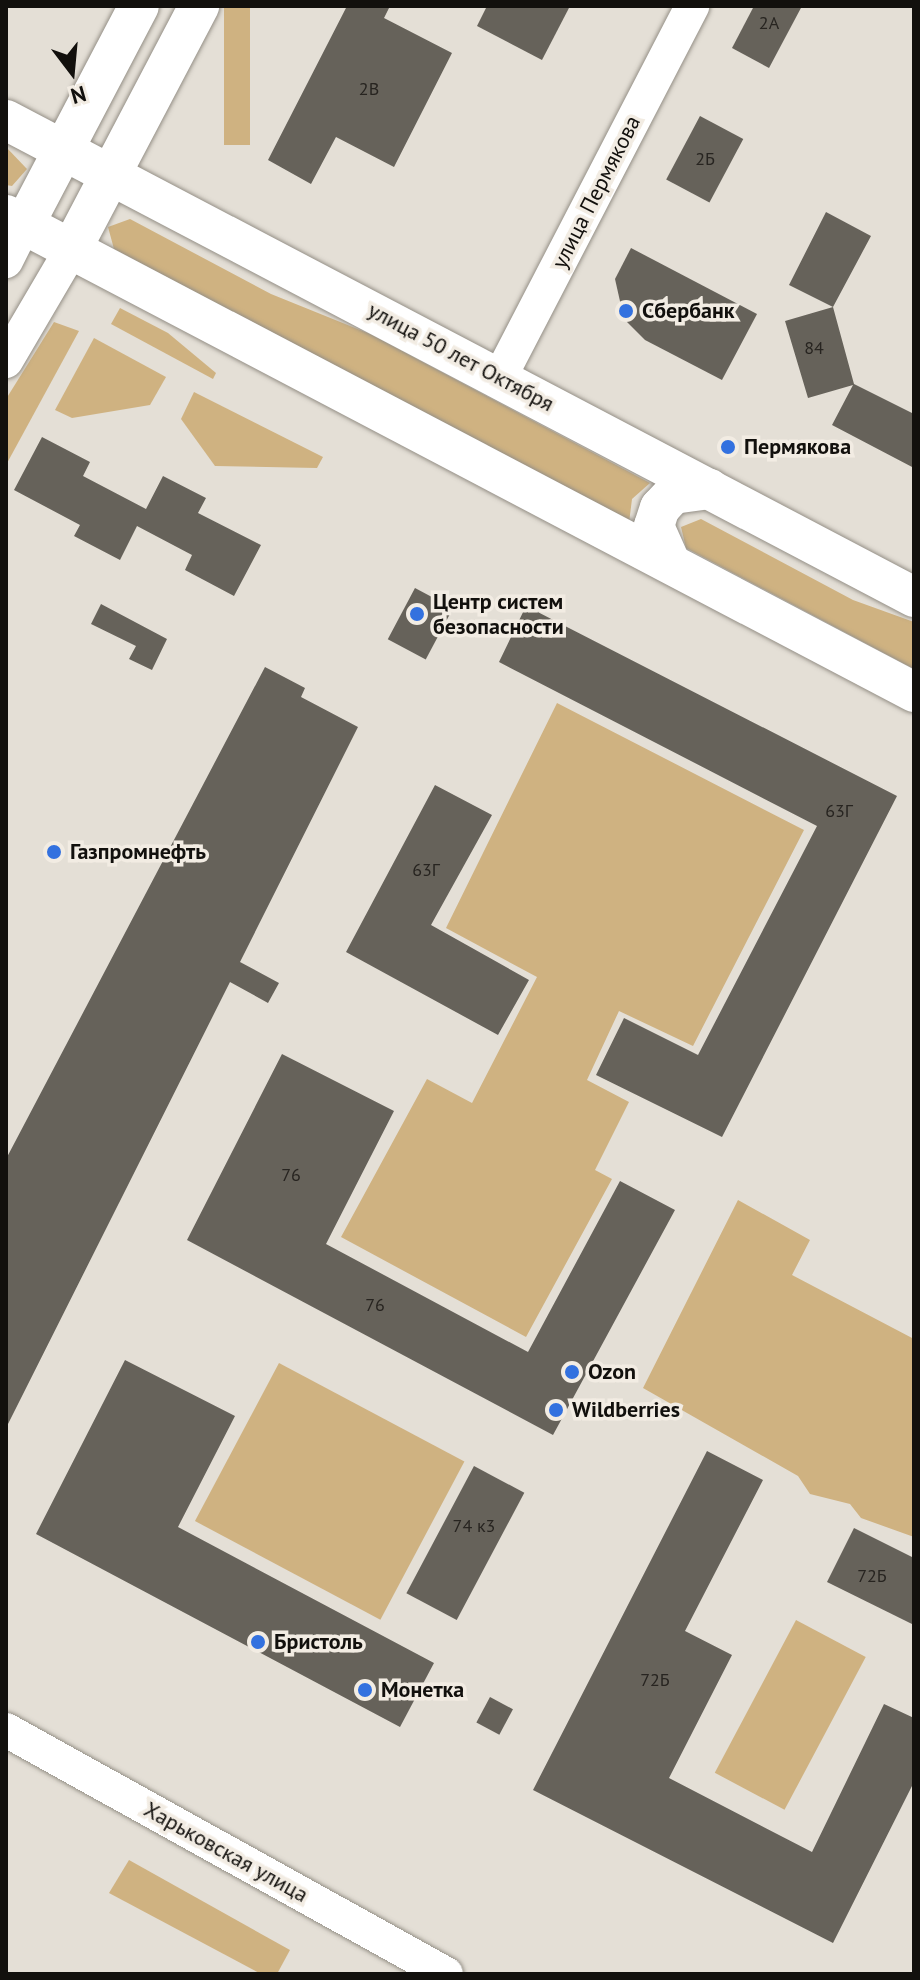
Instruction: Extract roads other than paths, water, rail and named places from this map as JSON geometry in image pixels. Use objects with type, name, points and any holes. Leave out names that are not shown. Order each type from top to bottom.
[{"type":"main road","points":[[139,6],[63,150],[15,220],[669,560],[914,692]]},
{"type":"main road","points":[[71,250],[199,6]]},
{"type":"main road","name":"улица 50 лет Октября","points":[[6,120],[914,597]]},
{"type":"main road","points":[[669,560],[654,526],[660,508],[673,494],[710,489]]},
{"type":"street","name":"улица Пермякова","points":[[500,377],[692,6]]},
{"type":"street","points":[[6,261],[15,220]]},
{"type":"street","points":[[6,361],[71,250]]},
{"type":"street","name":"Харьковская улица","points":[[6,1730],[446,1974]]},
{"type":"place","name":"Сбербанк","points":[[626,311]]},
{"type":"place","name":"Пермякова","points":[[728,447]]},
{"type":"place","name":"Центр систем безопасности","points":[[417,614]]},
{"type":"place","name":"Газпромнефть","points":[[54,852]]},
{"type":"place","name":"Ozon","points":[[572,1372]]},
{"type":"place","name":"Wildberries","points":[[556,1410]]},
{"type":"place","name":"Бристоль","points":[[258,1642]]},
{"type":"place","name":"Монетка","points":[[365,1690]]}]
